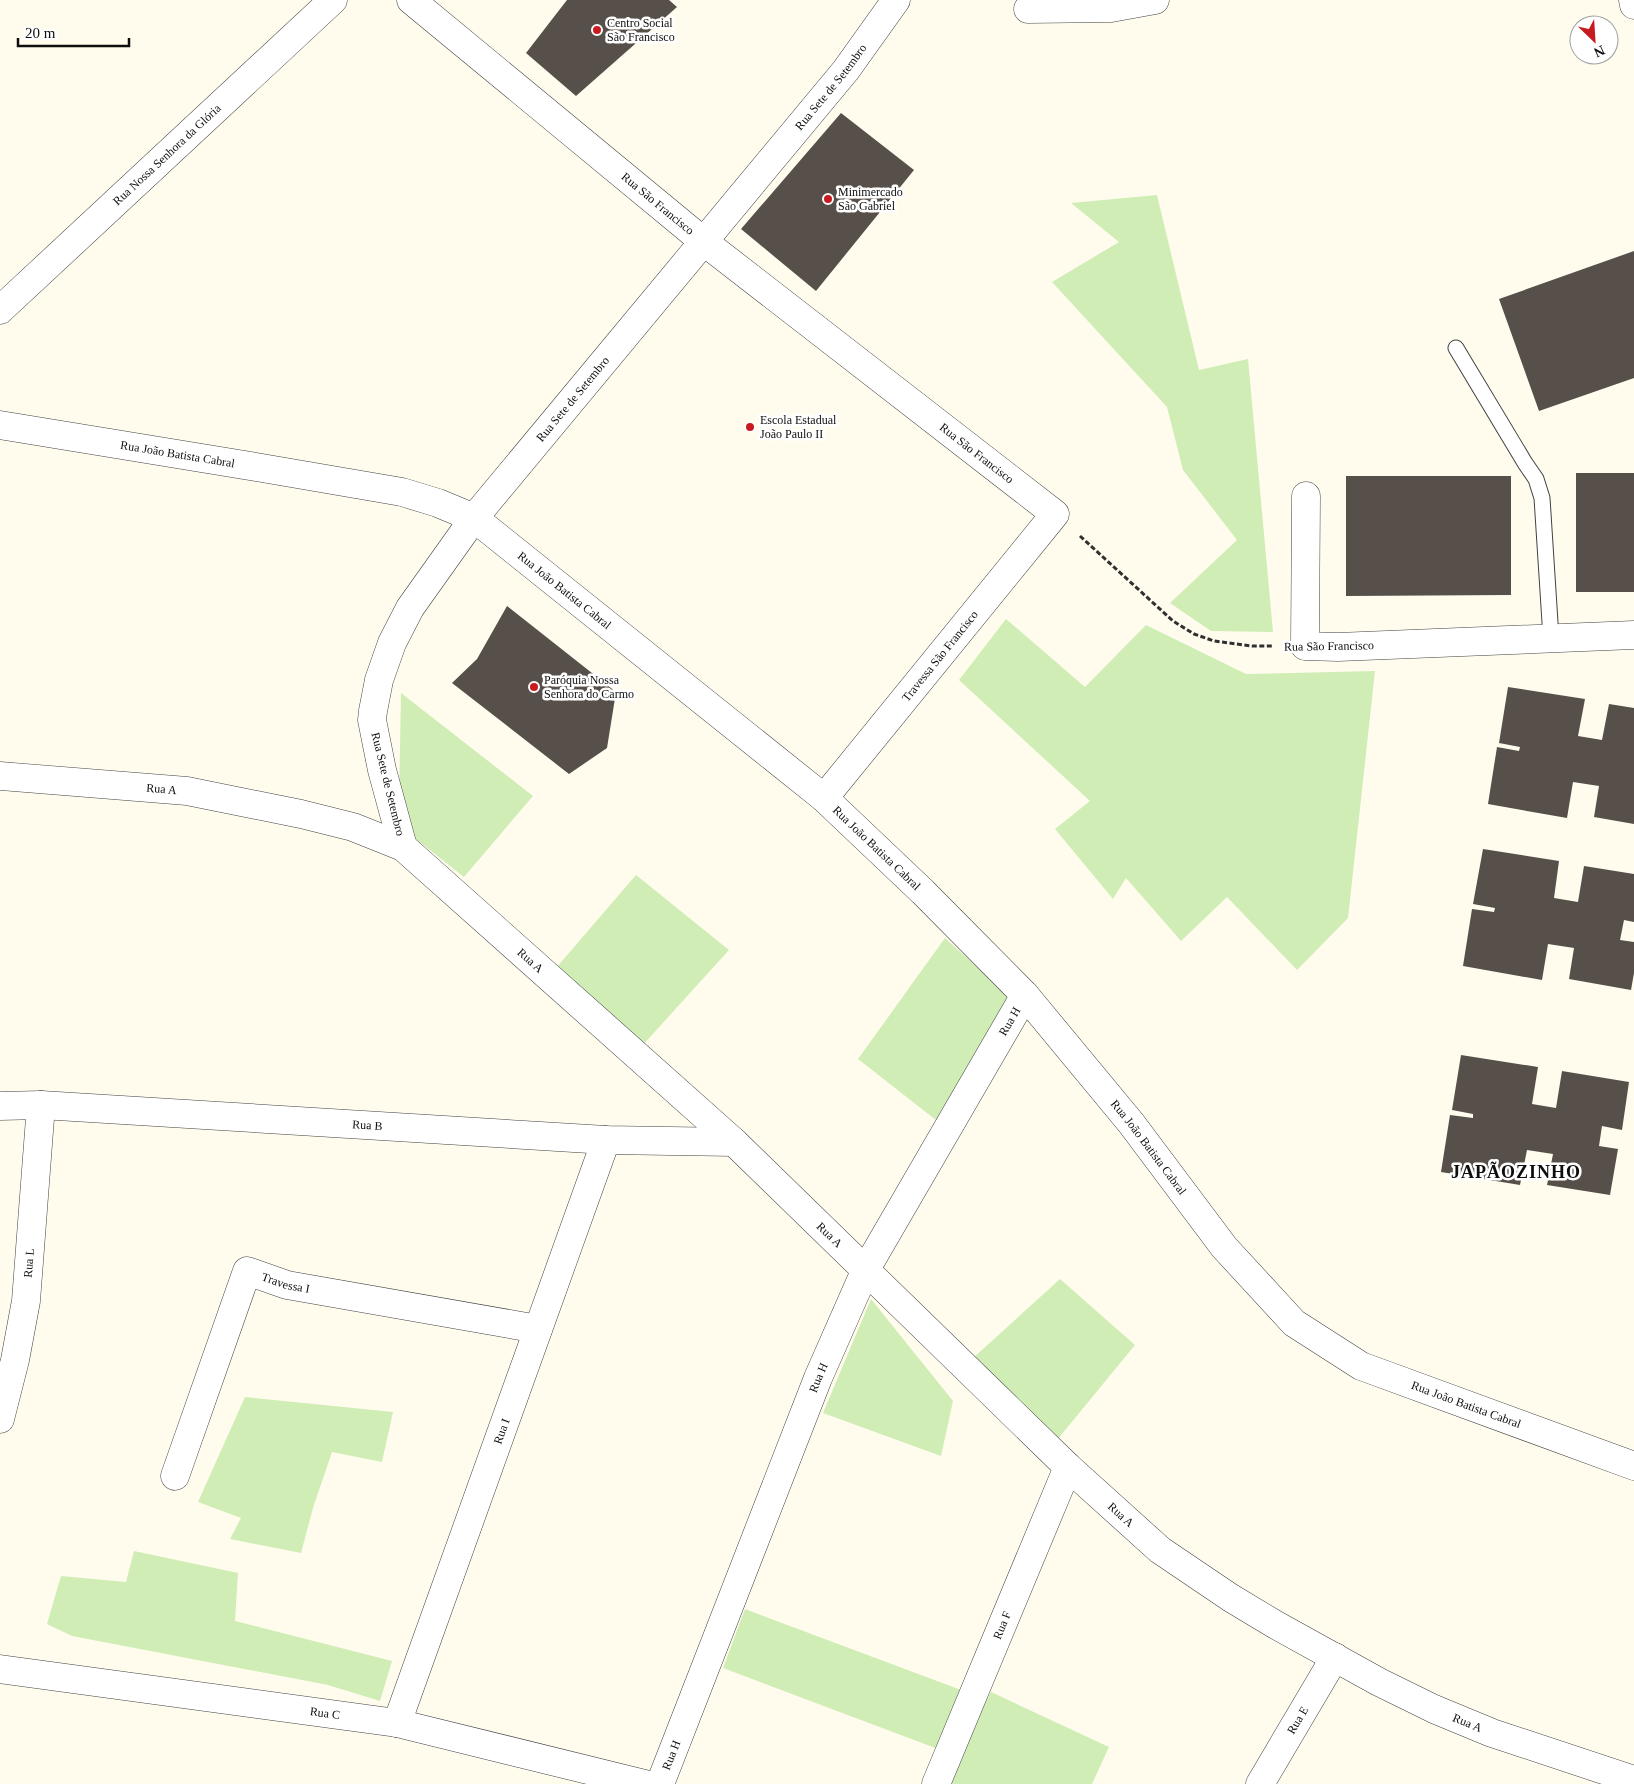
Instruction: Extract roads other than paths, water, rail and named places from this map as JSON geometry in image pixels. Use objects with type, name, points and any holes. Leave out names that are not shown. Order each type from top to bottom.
[{"type":"street","name":"Rua Nossa Senhora da Glória","points":[[0,310],[333,0]]},
{"type":"street","name":"Rua São Francisco","points":[[411,0],[703,241],[1055,514]]},
{"type":"street","name":"Rua Sete de Setembro","points":[[403,847],[387,792],[372,720],[378,680],[392,643],[410,608],[474,518],[846,70],[896,0]]},
{"type":"street","points":[[1028,9],[1111,8],[1155,0]]},
{"type":"street","points":[[1632,0],[1634,5]]},
{"type":"street","name":"Rua João Batista Cabral","points":[[0,425],[402,492],[438,503],[474,518],[824,798],[923,892],[1025,995],[1131,1123],[1224,1247],[1294,1323],[1362,1366],[1634,1466]]},
{"type":"street","name":"Rua São Francisco","points":[[1306,496],[1305,646],[1634,635]]},
{"type":"street","name":"Travessa São Francisco","points":[[824,798],[1055,514]]},
{"type":"street","name":"Rua A","points":[[0,776],[187,791],[301,814],[353,827],[403,847],[734,1142],[1068,1467],[1160,1550],[1231,1598],[1379,1682],[1442,1713],[1492,1733],[1634,1780]]},
{"type":"street","name":"Rua H","points":[[660,1784],[818,1378],[866,1269],[1025,995]]},
{"type":"street","name":"Rua B","points":[[0,1106],[40,1105],[606,1140],[734,1142]]},
{"type":"street","name":"Rua L","points":[[0,1419],[15,1360],[26,1301],[40,1105]]},
{"type":"street","name":"Rua I","points":[[397,1723],[606,1140]]},
{"type":"street","name":"Travessa I","points":[[175,1476],[248,1271],[287,1285],[538,1329]]},
{"type":"street","name":"Rua F","points":[[936,1784],[1068,1467]]},
{"type":"street","name":"Rua E","points":[[1260,1784],[1335,1657]]},
{"type":"street","name":"Rua C","points":[[0,1669],[397,1723],[645,1784]]},
{"type":"lane","points":[[1456,348],[1538,485],[1542,498],[1551,638]]},
{"type":"place","name":"Centro Social São Francisco","points":[[597,30]]},
{"type":"place","name":"Minimercado São Gabriel","points":[[828,199]]},
{"type":"place","name":"Escola Estadual João Paulo II","points":[[750,427]]},
{"type":"place","name":"Paróquia Nossa Senhora do Carmo","points":[[534,687]]},
{"type":"district","name":"JAPÃOZINHO","points":[[1516,1172]]}]
